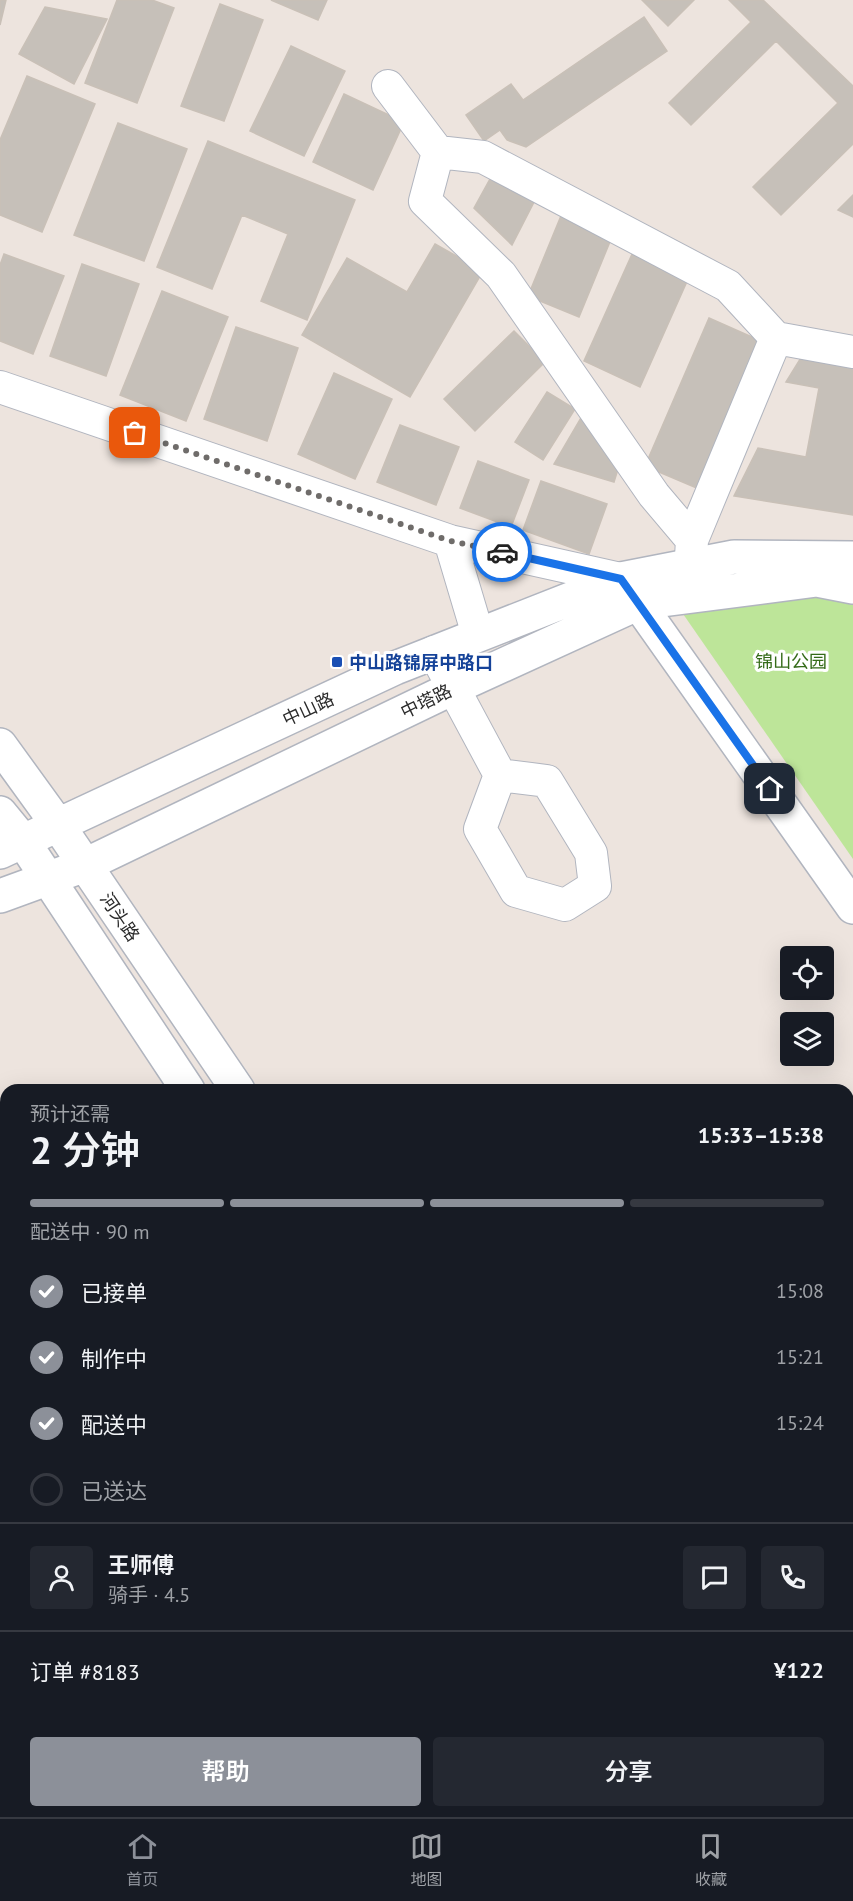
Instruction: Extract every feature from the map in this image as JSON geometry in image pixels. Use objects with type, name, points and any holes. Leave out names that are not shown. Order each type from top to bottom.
[{"type":"main road","name":"中塔路","points":[[0,896],[85,865],[453,688],[630,591],[691,553],[734,557],[853,558]]},
{"type":"main road","name":"中塔路","points":[[630,591],[817,580],[853,587]]},
{"type":"main road","name":"中山路","points":[[11,847],[434,652],[478,635],[630,591]]},
{"type":"main road","points":[[630,591],[853,907]]},
{"type":"main road","name":"河头路","points":[[0,745],[58,825],[234,1084]]},
{"type":"main road","points":[[0,813],[11,847],[48,879],[184,1084]]},
{"type":"street","points":[[388,87],[438,152],[483,157],[728,286],[776,338],[853,352]]},
{"type":"street","points":[[438,152],[426,201],[501,275],[654,495],[691,553]]},
{"type":"street","points":[[691,553],[776,338]]},
{"type":"street","points":[[0,387],[450,541],[630,591]]},
{"type":"street","points":[[450,541],[478,635]]},
{"type":"street","points":[[434,652],[500,775]]},
{"type":"green space","name":"锦山公园","points":[[835,596],[853,601],[853,859],[681,611],[713,598]]},
{"type":"building","points":[[0,0],[6,0],[0,25]]},
{"type":"building","points":[[117,0],[152,0],[174,8],[137,103],[85,83]]},
{"type":"building","points":[[271,0],[327,0],[318,20]]},
{"type":"building","points":[[642,0],[694,0],[668,26]]},
{"type":"building","points":[[729,0],[763,0],[853,86],[853,144],[781,215],[753,187],[838,103],[776,41],[691,125],[669,103],[751,22]]},
{"type":"building","points":[[220,4],[263,20],[224,121],[181,106]]},
{"type":"building","points":[[45,7],[107,19],[74,84],[19,54]]},
{"type":"building","points":[[644,17],[667,51],[526,147],[507,140],[500,130],[484,141],[466,115],[511,84],[523,100]]},
{"type":"building","points":[[291,46],[345,71],[304,156],[250,131]]},
{"type":"building","points":[[27,76],[95,104],[42,232],[0,215],[0,140]]},
{"type":"building","points":[[344,94],[404,122],[373,190],[313,162]]},
{"type":"building","points":[[118,123],[187,149],[144,261],[74,235]]},
{"type":"building","points":[[208,141],[355,200],[307,320],[261,301],[288,234],[242,215],[212,289],[157,267]]},
{"type":"building","points":[[490,179],[534,202],[512,245],[474,208]]},
{"type":"building","points":[[853,195],[853,217],[838,210]]},
{"type":"building","points":[[563,211],[614,232],[579,317],[528,296]]},
{"type":"building","points":[[435,244],[483,271],[410,397],[302,335],[347,258],[407,292]]},
{"type":"building","points":[[633,252],[689,277],[640,387],[584,361]]},
{"type":"building","points":[[4,254],[64,276],[33,354],[0,341],[0,265]]},
{"type":"building","points":[[82,264],[139,284],[106,376],[50,356]]},
{"type":"building","points":[[162,291],[228,317],[186,421],[120,395]]},
{"type":"building","points":[[709,318],[763,342],[699,489],[645,466]]},
{"type":"building","points":[[236,327],[298,348],[267,441],[204,419]]},
{"type":"building","points":[[514,331],[545,362],[475,431],[444,399]]},
{"type":"building","points":[[802,356],[853,364],[853,515],[734,496],[758,448],[806,457],[819,388],[786,382]]},
{"type":"building","points":[[334,373],[392,399],[355,479],[298,454]]},
{"type":"building","points":[[547,392],[575,409],[543,460],[515,442]]},
{"type":"building","points":[[582,416],[619,466],[614,482],[554,464]]},
{"type":"building","points":[[400,425],[459,447],[436,505],[377,482]]},
{"type":"building","points":[[478,461],[529,480],[511,527],[460,508]]},
{"type":"building","points":[[541,481],[607,504],[589,554],[523,530]]},
{"type":"way so far","points":[[135,433],[450,541],[502,552]]},
{"type":"place","name":"中山路锦屏中路口","points":[[337,662]]},
{"type":"route","points":[[502,552],[621,579],[770,789]]}]
